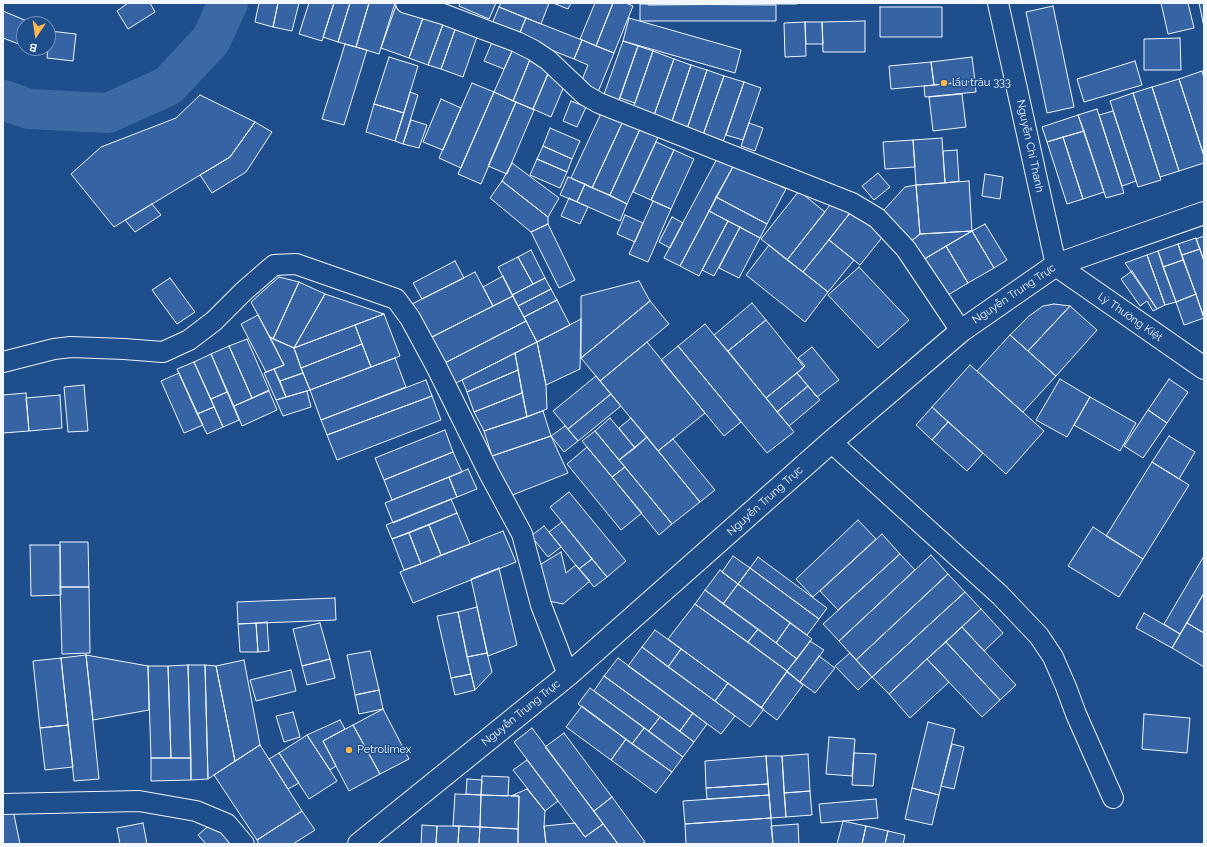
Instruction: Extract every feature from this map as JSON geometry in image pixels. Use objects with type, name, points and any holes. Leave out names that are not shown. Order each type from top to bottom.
[{"type":"main road","name":"Nguyễn Trung Trực","points":[[359,844],[568,675],[831,442],[961,331],[1056,265],[1204,214]]},
{"type":"main road","name":"Lý Thường Kiệt","points":[[1056,265],[1204,368]]},
{"type":"street","points":[[406,3],[443,14],[517,42],[533,50],[548,60],[585,95],[600,103],[852,203],[877,218],[906,249],[961,331]]},
{"type":"street","name":"Nguyễn Chí Thanh","points":[[998,3],[1056,265]]},
{"type":"street","points":[[3,362],[54,349],[71,347],[162,352],[189,340],[214,321],[244,291],[274,265],[296,264],[396,299],[410,318],[436,366],[489,473],[522,534],[541,605],[568,675]]},
{"type":"street","points":[[831,442],[1000,596],[1039,636],[1053,657],[1113,798]]},
{"type":"street","points":[[3,804],[139,801],[182,808],[196,811],[226,824],[244,844]]},
{"type":"building","points":[[128,3],[150,3],[155,12],[128,29],[117,11]]},
{"type":"building","points":[[259,3],[278,3],[273,27],[255,22]]},
{"type":"building","points":[[278,3],[299,3],[292,31],[273,27]]},
{"type":"building","points":[[309,3],[334,3],[322,41],[299,34]]},
{"type":"building","points":[[334,3],[350,3],[338,42],[323,37]]},
{"type":"building","points":[[350,3],[369,3],[356,47],[338,42]]},
{"type":"building","points":[[369,3],[395,3],[379,54],[356,47]]},
{"type":"building","points":[[397,3],[425,12],[409,58],[381,48]]},
{"type":"building","points":[[460,3],[496,3],[489,19],[459,6]]},
{"type":"building","points":[[501,3],[549,3],[541,24],[499,7]]},
{"type":"building","points":[[553,3],[571,3],[568,9]]},
{"type":"building","points":[[595,3],[613,3],[596,46],[580,39]]},
{"type":"building","points":[[613,3],[626,3],[633,6],[614,53],[596,46]]},
{"type":"building","points":[[648,3],[767,3],[767,4],[648,5]]},
{"type":"building","points":[[797,3],[797,4],[767,4]]},
{"type":"building","points":[[1161,3],[1188,3],[1194,28],[1168,34]]},
{"type":"building","points":[[1199,3],[1204,3],[1204,27]]},
{"type":"building","points":[[640,4],[776,5],[776,21],[640,21]]},
{"type":"building","points":[[1053,6],[1074,107],[1047,113],[1026,12]]},
{"type":"building","points":[[499,7],[526,18],[518,37],[491,26]]},
{"type":"building","points":[[880,7],[942,7],[942,37],[880,37]]},
{"type":"building","points":[[3,11],[16,16],[16,43],[3,38]]},
{"type":"building","points":[[425,12],[445,19],[428,65],[409,58]]},
{"type":"building","points":[[526,18],[582,40],[574,59],[518,37]]},
{"type":"building","points":[[629,18],[741,50],[735,73],[623,41]]},
{"type":"building","points":[[445,19],[457,24],[441,69],[428,65]]},
{"type":"building","points":[[865,21],[865,52],[823,52],[822,22]]},
{"type":"building","points":[[805,22],[806,56],[785,57],[784,23]]},
{"type":"building","points":[[805,22],[822,22],[823,44],[806,44]]},
{"type":"building","points":[[457,24],[479,31],[463,77],[441,69]]},
{"type":"building","points":[[56,32],[76,34],[73,61],[47,58],[47,56],[56,56]]},
{"type":"building","points":[[1180,38],[1181,70],[1144,70],[1144,39]]},
{"type":"building","points":[[493,40],[513,49],[504,69],[484,61]]},
{"type":"building","points":[[582,40],[614,53],[598,92],[580,85],[588,65],[574,59]]},
{"type":"building","points":[[623,41],[638,46],[617,105],[602,100]]},
{"type":"building","points":[[345,44],[367,50],[344,125],[322,119]]},
{"type":"building","points":[[638,46],[653,51],[635,103],[620,98]]},
{"type":"building","points":[[513,49],[531,57],[513,101],[494,92]]},
{"type":"building","points":[[653,51],[674,59],[653,118],[632,111]]},
{"type":"building","points":[[389,57],[418,66],[404,113],[374,104]]},
{"type":"building","points":[[531,57],[551,66],[533,109],[513,101]]},
{"type":"building","points":[[972,57],[975,81],[934,85],[931,62]]},
{"type":"building","points":[[674,59],[691,65],[671,124],[653,118]]},
{"type":"building","points":[[1135,61],[1142,85],[1084,102],[1077,79]]},
{"type":"building","points":[[931,62],[934,85],[891,89],[889,66]]},
{"type":"building","points":[[691,65],[707,70],[687,129],[671,124]]},
{"type":"building","points":[[707,70],[724,76],[703,135],[687,129]]},
{"type":"building","points":[[1202,71],[1204,78],[1204,156],[1179,79]]},
{"type":"building","points":[[549,72],[567,79],[551,117],[533,109]]},
{"type":"building","points":[[724,76],[744,82],[723,142],[703,135]]},
{"type":"building","points":[[1179,79],[1204,156],[1204,163],[1179,171],[1152,87]]},
{"type":"building","points":[[975,81],[976,92],[925,97],[924,86]]},
{"type":"building","points":[[744,82],[761,88],[743,140],[726,135]]},
{"type":"building","points":[[472,83],[494,92],[461,168],[439,158]]},
{"type":"building","points":[[1152,87],[1179,171],[1160,177],[1133,93]]},
{"type":"building","points":[[410,92],[418,95],[403,144],[395,141]]},
{"type":"building","points":[[494,92],[516,102],[481,184],[458,174]]},
{"type":"building","points":[[1133,93],[1161,180],[1138,187],[1110,101]]},
{"type":"building","points":[[962,94],[966,127],[933,131],[929,97]]},
{"type":"building","points":[[200,95],[255,122],[230,157],[114,227],[71,174],[101,147],[176,118]]},
{"type":"building","points":[[441,99],[461,108],[443,150],[423,142]]},
{"type":"building","points":[[571,101],[586,107],[577,127],[563,121]]},
{"type":"building","points":[[516,102],[534,110],[507,174],[488,166]]},
{"type":"building","points":[[374,104],[404,113],[395,141],[366,132]]},
{"type":"building","points":[[603,109],[624,119],[592,188],[571,178]]},
{"type":"building","points":[[1097,109],[1124,193],[1106,198],[1078,115]]},
{"type":"building","points":[[1113,111],[1136,181],[1122,186],[1099,115]]},
{"type":"building","points":[[1078,115],[1084,131],[1047,142],[1042,127]]},
{"type":"building","points":[[624,119],[641,127],[610,195],[592,188]]},
{"type":"building","points":[[411,120],[427,125],[419,148],[403,144]]},
{"type":"building","points":[[255,122],[272,132],[246,172],[212,193],[200,175],[230,157]]},
{"type":"building","points":[[749,123],[763,128],[755,151],[741,146]]},
{"type":"building","points":[[641,127],[659,135],[627,204],[610,195]]},
{"type":"building","points":[[550,128],[580,141],[572,159],[543,146]]},
{"type":"building","points":[[1084,131],[1104,192],[1083,199],[1063,137]]},
{"type":"building","points":[[1063,137],[1083,199],[1067,204],[1047,142]]},
{"type":"building","points":[[942,138],[945,183],[916,185],[913,140]]},
{"type":"building","points":[[913,140],[915,167],[885,169],[883,142]]},
{"type":"building","points":[[656,142],[674,150],[651,200],[633,192]]},
{"type":"building","points":[[543,146],[572,159],[567,172],[537,159]]},
{"type":"building","points":[[674,150],[694,159],[671,209],[651,200]]},
{"type":"building","points":[[957,150],[959,181],[945,183],[943,151]]},
{"type":"building","points":[[719,155],[735,163],[680,266],[664,258]]},
{"type":"building","points":[[537,159],[567,172],[560,188],[530,175]]},
{"type":"building","points":[[512,163],[559,198],[548,217],[502,181]]},
{"type":"building","points":[[735,163],[786,189],[767,224],[716,197]]},
{"type":"building","points":[[878,173],[890,187],[874,200],[862,186]]},
{"type":"building","points":[[985,174],[1003,177],[1000,199],[982,196]]},
{"type":"building","points":[[568,177],[585,184],[577,202],[560,195]]},
{"type":"building","points":[[502,181],[548,217],[548,224],[531,232],[490,198]]},
{"type":"building","points":[[969,181],[972,231],[920,234],[916,185]]},
{"type":"building","points":[[585,184],[627,204],[620,221],[577,202]]},
{"type":"building","points":[[916,185],[920,234],[909,243],[883,211],[905,187]]},
{"type":"building","points":[[799,191],[825,212],[787,260],[761,239]]},
{"type":"building","points":[[716,197],[767,224],[760,238],[709,211]]},
{"type":"building","points":[[569,198],[588,207],[580,224],[561,216]]},
{"type":"building","points":[[834,200],[850,213],[803,272],[787,260]]},
{"type":"building","points":[[653,201],[671,209],[648,262],[629,254]]},
{"type":"building","points":[[152,204],[161,215],[135,232],[125,220]]},
{"type":"building","points":[[709,211],[728,221],[699,276],[680,266]]},
{"type":"building","points":[[850,213],[885,234],[860,265],[829,240]]},
{"type":"building","points":[[625,215],[643,223],[635,242],[617,234]]},
{"type":"building","points":[[672,217],[683,223],[670,248],[659,242]]},
{"type":"building","points":[[728,221],[740,227],[714,276],[702,270]]},
{"type":"building","points":[[548,224],[575,280],[559,288],[531,232]]},
{"type":"building","points":[[985,224],[1007,260],[994,268],[972,231]]},
{"type":"building","points":[[740,227],[760,238],[739,278],[719,268]]},
{"type":"building","points":[[972,231],[994,268],[968,283],[946,246]]},
{"type":"building","points":[[972,231],[921,261],[909,243],[920,234]]},
{"type":"building","points":[[1204,236],[1204,261],[1196,239]]},
{"type":"building","points":[[1196,238],[1200,249],[1182,255],[1178,244]]},
{"type":"building","points":[[829,240],[854,260],[828,292],[803,272]]},
{"type":"building","points":[[1178,244],[1183,260],[1163,267],[1158,251]]},
{"type":"building","points":[[769,245],[828,292],[805,322],[746,275]]},
{"type":"building","points":[[946,246],[968,283],[943,298],[921,261]]},
{"type":"building","points":[[1200,249],[1204,261],[1204,318],[1182,255]]},
{"type":"building","points":[[531,250],[545,278],[533,284],[518,257]]},
{"type":"building","points":[[1158,251],[1176,302],[1165,305],[1147,255]]},
{"type":"building","points":[[1147,255],[1165,305],[1157,309],[1125,263]]},
{"type":"building","points":[[518,257],[533,284],[512,295],[498,267]]},
{"type":"building","points":[[1183,260],[1196,294],[1176,302],[1163,267]]},
{"type":"building","points":[[455,261],[464,278],[422,299],[413,283]]},
{"type":"building","points":[[859,267],[909,320],[878,348],[828,295]]},
{"type":"building","points":[[1132,271],[1157,309],[1153,311],[1147,301],[1140,306],[1121,279]]},
{"type":"building","points":[[475,272],[493,306],[428,339],[410,305]]},
{"type":"building","points":[[503,276],[513,296],[493,306],[483,287]]},
{"type":"building","points":[[279,277],[299,282],[273,339],[270,337],[251,302]]},
{"type":"building","points":[[170,278],[195,312],[177,324],[152,290]]},
{"type":"building","points":[[545,278],[551,289],[518,306],[512,295]]},
{"type":"building","points":[[639,281],[650,301],[581,358],[581,296]]},
{"type":"building","points":[[299,282],[325,294],[294,348],[273,339]]},
{"type":"building","points":[[551,289],[557,300],[524,317],[518,306]]},
{"type":"building","points":[[325,294],[384,314],[294,348]]},
{"type":"building","points":[[1196,294],[1204,318],[1184,325],[1176,302]]},
{"type":"building","points":[[513,296],[526,321],[441,365],[428,339]]},
{"type":"building","points":[[557,300],[570,325],[537,342],[524,317]]},
{"type":"building","points":[[650,301],[669,324],[600,381],[581,358]]},
{"type":"building","points":[[752,303],[766,320],[728,351],[714,335]]},
{"type":"building","points":[[1054,304],[1070,306],[1028,351],[1010,335],[1029,316],[1043,306]]},
{"type":"building","points":[[1070,306],[1097,330],[1056,376],[1028,351]]},
{"type":"building","points":[[384,314],[400,356],[371,367],[355,325]]},
{"type":"building","points":[[258,315],[284,365],[266,372],[241,324]]},
{"type":"building","points":[[581,319],[580,369],[546,385],[537,342]]},
{"type":"building","points":[[766,320],[804,367],[766,398],[728,351]]},
{"type":"building","points":[[526,321],[537,342],[452,385],[441,365]]},
{"type":"building","points":[[705,324],[794,432],[767,453],[678,346]]},
{"type":"building","points":[[355,325],[362,344],[301,368],[294,348]]},
{"type":"building","points":[[1010,335],[1056,376],[1023,412],[977,371]]},
{"type":"building","points":[[270,337],[294,348],[303,373],[280,381],[274,369],[284,365]]},
{"type":"building","points":[[247,339],[269,390],[252,398],[229,346]]},
{"type":"building","points":[[537,342],[546,385],[547,409],[527,417],[515,353]]},
{"type":"building","points":[[647,342],[705,413],[658,451],[600,381]]},
{"type":"building","points":[[362,344],[371,367],[310,390],[301,368]]},
{"type":"building","points":[[229,346],[252,398],[234,406],[211,354]]},
{"type":"building","points":[[678,346],[741,422],[724,436],[661,360]]},
{"type":"building","points":[[812,347],[839,380],[817,397],[797,373],[805,366],[798,358]]},
{"type":"building","points":[[515,353],[518,370],[467,392],[462,380]]},
{"type":"building","points":[[211,354],[227,392],[211,399],[194,362]]},
{"type":"building","points":[[395,358],[406,387],[321,420],[310,390]]},
{"type":"building","points":[[194,362],[214,407],[197,414],[177,369]]},
{"type":"building","points":[[970,365],[1044,431],[1006,474],[932,407]]},
{"type":"building","points":[[274,369],[286,397],[276,400],[264,373]]},
{"type":"building","points":[[518,370],[522,393],[474,412],[467,392]]},
{"type":"building","points":[[179,373],[203,425],[184,433],[161,381]]},
{"type":"building","points":[[303,373],[310,390],[286,397],[280,381]]},
{"type":"building","points":[[797,373],[808,386],[777,412],[766,398]]},
{"type":"building","points":[[596,376],[611,394],[568,429],[553,411]]},
{"type":"building","points":[[1060,379],[1090,397],[1067,437],[1036,420]]},
{"type":"building","points":[[1169,379],[1188,392],[1167,423],[1148,410]]},
{"type":"building","points":[[426,380],[432,396],[327,435],[321,420]]},
{"type":"building","points":[[84,385],[88,431],[68,432],[64,387]]},
{"type":"building","points":[[808,386],[820,400],[789,426],[777,412]]},
{"type":"building","points":[[269,391],[277,410],[242,426],[234,406]]},
{"type":"building","points":[[307,391],[311,407],[283,416],[276,400]]},
{"type":"building","points":[[227,392],[239,420],[223,427],[211,399]]},
{"type":"building","points":[[26,393],[29,431],[3,433],[3,395]]},
{"type":"building","points":[[522,393],[527,417],[484,431],[474,412]]},
{"type":"building","points":[[611,394],[621,406],[578,441],[568,429]]},
{"type":"building","points":[[60,395],[62,428],[29,431],[26,398]]},
{"type":"building","points":[[432,396],[441,420],[337,460],[327,435]]},
{"type":"building","points":[[1090,397],[1136,423],[1120,451],[1074,425]]},
{"type":"building","points":[[214,407],[223,427],[207,434],[197,414]]},
{"type":"building","points":[[932,407],[948,422],[932,440],[916,425]]},
{"type":"building","points":[[1148,410],[1167,423],[1143,458],[1124,446]]},
{"type":"building","points":[[543,411],[551,436],[492,456],[484,431]]},
{"type":"building","points":[[610,418],[635,448],[619,460],[595,431]]},
{"type":"building","points":[[631,418],[647,437],[635,448],[619,428]]},
{"type":"building","points":[[948,422],[983,453],[967,471],[932,440]]},
{"type":"building","points":[[565,426],[578,441],[564,452],[551,436]]},
{"type":"building","points":[[445,430],[453,452],[384,480],[375,458]]},
{"type":"building","points":[[595,431],[625,467],[612,477],[582,441]]},
{"type":"building","points":[[551,436],[568,473],[510,496],[492,456]]},
{"type":"building","points":[[1169,436],[1195,452],[1179,479],[1152,462]]},
{"type":"building","points":[[647,437],[700,502],[672,524],[619,460]]},
{"type":"building","points":[[673,439],[715,490],[700,502],[658,451]]},
{"type":"building","points":[[587,447],[642,513],[621,530],[567,464]]},
{"type":"building","points":[[453,452],[462,472],[392,500],[384,480]]},
{"type":"building","points":[[1152,462],[1189,485],[1143,559],[1106,536]]},
{"type":"building","points":[[625,467],[672,524],[659,535],[612,477]]},
{"type":"building","points":[[468,469],[477,489],[457,497],[449,477]]},
{"type":"building","points":[[449,477],[457,497],[393,523],[385,503]]},
{"type":"building","points":[[569,492],[626,561],[607,577],[550,507]]},
{"type":"building","points":[[451,499],[457,513],[392,539],[386,525]]},
{"type":"building","points":[[457,513],[470,544],[441,555],[429,525]]},
{"type":"building","points":[[858,520],[876,539],[813,597],[796,579]]},
{"type":"building","points":[[562,522],[592,559],[579,569],[549,532]]},
{"type":"building","points":[[429,525],[441,555],[421,564],[409,533]]},
{"type":"building","points":[[544,526],[561,547],[548,557],[531,536]]},
{"type":"building","points":[[1093,527],[1143,559],[1119,597],[1068,566]]},
{"type":"building","points":[[503,531],[516,562],[413,603],[400,572]]},
{"type":"building","points":[[409,533],[421,564],[404,570],[392,539]]},
{"type":"building","points":[[882,534],[900,554],[838,610],[820,591]]},
{"type":"building","points":[[60,542],[88,542],[89,587],[60,587]]},
{"type":"building","points":[[30,545],[60,545],[61,595],[31,596]]},
{"type":"building","points":[[561,552],[566,573],[576,565],[590,581],[563,604],[544,600],[538,566]]},
{"type":"building","points":[[900,554],[915,570],[839,641],[823,624]]},
{"type":"building","points":[[931,555],[948,574],[856,660],[839,641]]},
{"type":"building","points":[[733,556],[750,568],[738,584],[722,572]]},
{"type":"building","points":[[1204,556],[1204,593],[1180,634],[1164,624]]},
{"type":"building","points":[[758,557],[827,608],[819,619],[750,568]]},
{"type":"building","points":[[592,559],[607,577],[594,587],[579,569]]},
{"type":"building","points":[[499,568],[517,645],[488,656],[471,579]]},
{"type":"building","points":[[750,568],[819,619],[807,635],[738,584]]},
{"type":"building","points":[[720,570],[738,584],[723,604],[705,590]]},
{"type":"building","points":[[948,574],[965,592],[872,677],[856,660]]},
{"type":"building","points":[[738,584],[790,623],[776,643],[723,604]]},
{"type":"building","points":[[60,587],[89,587],[90,653],[62,654]]},
{"type":"building","points":[[705,590],[758,629],[748,642],[695,604]]},
{"type":"building","points":[[965,592],[981,609],[889,694],[872,677]]},
{"type":"building","points":[[1204,593],[1204,633],[1187,623]]},
{"type":"building","points":[[335,598],[336,620],[238,624],[237,602]]},
{"type":"building","points":[[695,604],[787,671],[761,708],[668,639]]},
{"type":"building","points":[[477,607],[487,653],[467,657],[458,612]]},
{"type":"building","points":[[981,609],[1003,633],[984,651],[962,627]]},
{"type":"building","points":[[458,612],[471,674],[451,678],[437,616]]},
{"type":"building","points":[[1144,613],[1180,634],[1172,648],[1136,628]]},
{"type":"building","points":[[267,622],[269,651],[258,652],[256,623]]},
{"type":"building","points":[[256,623],[258,652],[240,652],[238,624]]},
{"type":"building","points":[[320,623],[330,659],[302,666],[293,629]]},
{"type":"building","points":[[790,623],[812,639],[797,659],[776,643]]},
{"type":"building","points":[[1187,623],[1204,633],[1204,667],[1172,648]]},
{"type":"building","points":[[962,627],[1016,685],[1000,700],[946,642]]},
{"type":"building","points":[[758,629],[797,659],[787,671],[748,642]]},
{"type":"building","points":[[655,630],[681,649],[668,667],[642,647]]},
{"type":"building","points":[[810,641],[824,650],[800,682],[787,671]]},
{"type":"building","points":[[946,642],[1000,700],[982,717],[927,659]]},
{"type":"building","points":[[642,647],[735,716],[721,734],[628,666]]},
{"type":"building","points":[[681,649],[728,683],[715,701],[668,667]]},
{"type":"building","points":[[370,651],[379,690],[355,695],[347,655]]},
{"type":"building","points":[[487,653],[492,672],[475,690],[467,657]]},
{"type":"building","points":[[850,653],[872,677],[858,690],[835,666]]},
{"type":"building","points":[[86,655],[148,666],[149,710],[93,720]]},
{"type":"building","points":[[86,655],[99,779],[74,781],[61,658]]},
{"type":"building","points":[[819,656],[835,668],[815,693],[800,682]]},
{"type":"building","points":[[61,658],[68,725],[40,728],[33,661]]},
{"type":"building","points":[[618,658],[693,713],[680,731],[604,676]]},
{"type":"building","points":[[330,659],[335,678],[307,685],[302,666]]},
{"type":"building","points":[[927,659],[949,682],[910,718],[889,694]]},
{"type":"building","points":[[244,660],[260,745],[235,761],[216,666]]},
{"type":"building","points":[[188,665],[205,665],[208,779],[191,780]]},
{"type":"building","points":[[188,665],[191,758],[171,758],[168,666]]},
{"type":"building","points":[[205,665],[216,666],[235,761],[208,779]]},
{"type":"building","points":[[148,666],[168,666],[171,758],[151,758]]},
{"type":"building","points":[[291,670],[296,691],[256,701],[250,680]]},
{"type":"building","points":[[787,672],[803,685],[777,720],[761,708]]},
{"type":"building","points":[[471,674],[475,690],[455,695],[451,678]]},
{"type":"building","points":[[604,676],[660,717],[649,731],[594,691]]},
{"type":"building","points":[[728,683],[764,709],[750,727],[715,701]]},
{"type":"building","points":[[590,688],[644,728],[632,744],[578,704]]},
{"type":"building","points":[[379,690],[383,709],[359,714],[355,695]]},
{"type":"building","points":[[582,706],[626,739],[611,760],[566,727]]},
{"type":"building","points":[[383,709],[409,759],[380,774],[353,725]]},
{"type":"building","points":[[293,712],[300,737],[284,742],[276,716]]},
{"type":"building","points":[[693,713],[707,724],[694,742],[680,731]]},
{"type":"building","points":[[1144,714],[1190,718],[1187,753],[1142,749]]},
{"type":"building","points":[[660,717],[694,742],[683,757],[649,731]]},
{"type":"building","points":[[340,720],[345,729],[323,741],[336,766],[330,770],[307,735]]},
{"type":"building","points":[[928,722],[955,729],[939,795],[912,788]]},
{"type":"building","points":[[68,725],[73,767],[45,770],[40,728]]},
{"type":"building","points":[[353,725],[380,774],[349,791],[323,741]]},
{"type":"building","points":[[532,728],[603,824],[585,837],[514,742]]},
{"type":"building","points":[[644,728],[683,757],[672,772],[632,744]]},
{"type":"building","points":[[564,733],[612,797],[594,811],[545,747]]},
{"type":"building","points":[[307,735],[337,781],[309,799],[279,753]]},
{"type":"building","points":[[829,737],[855,739],[852,776],[826,774]]},
{"type":"building","points":[[626,739],[672,772],[656,793],[611,760]]},
{"type":"building","points":[[952,744],[964,747],[954,789],[941,786]]},
{"type":"building","points":[[260,745],[302,811],[257,840],[214,775]]},
{"type":"building","points":[[279,753],[299,783],[288,789],[269,759]]},
{"type":"building","points":[[854,753],[876,754],[873,786],[852,785]]},
{"type":"building","points":[[808,754],[810,791],[784,793],[782,756]]},
{"type":"building","points":[[766,756],[782,756],[786,817],[771,818]]},
{"type":"building","points":[[766,756],[768,784],[706,788],[705,761]]},
{"type":"building","points":[[151,758],[191,758],[191,780],[151,781]]},
{"type":"building","points":[[527,760],[558,801],[545,811],[513,770]]},
{"type":"building","points":[[482,776],[509,777],[508,796],[481,795]]},
{"type":"building","points":[[467,779],[482,780],[481,795],[466,794]]},
{"type":"building","points":[[768,784],[769,795],[707,799],[706,788]]},
{"type":"building","points":[[912,788],[939,795],[932,825],[905,819]]},
{"type":"building","points":[[527,789],[545,811],[544,826],[546,844],[518,844],[519,796],[511,796]]},
{"type":"building","points":[[810,791],[812,815],[786,817],[784,793]]},
{"type":"building","points":[[455,794],[481,795],[480,827],[453,826]]},
{"type":"building","points":[[481,795],[519,796],[518,829],[480,827]]},
{"type":"building","points":[[769,795],[771,818],[685,824],[683,801]]},
{"type":"building","points":[[612,797],[645,842],[642,844],[618,844],[594,811]]},
{"type":"building","points":[[876,799],[878,818],[821,823],[819,804]]},
{"type":"building","points":[[12,805],[20,844],[3,844],[3,807]]},
{"type":"building","points":[[302,811],[315,830],[293,844],[259,844],[257,840]]},
{"type":"building","points":[[771,818],[773,844],[686,844],[685,824]]},
{"type":"building","points":[[843,821],[866,826],[862,844],[837,844]]},
{"type":"building","points":[[213,822],[233,844],[206,844],[198,835]]},
{"type":"building","points":[[143,823],[147,844],[120,844],[117,828]]},
{"type":"building","points":[[575,823],[585,837],[603,824],[618,844],[546,844],[544,826]]},
{"type":"building","points":[[798,824],[799,844],[773,844],[771,826]]},
{"type":"building","points":[[422,825],[437,826],[436,844],[421,844]]},
{"type":"building","points":[[437,826],[459,826],[458,844],[436,844]]},
{"type":"building","points":[[459,826],[480,827],[479,844],[458,844]]},
{"type":"building","points":[[866,826],[888,831],[885,844],[862,844]]},
{"type":"building","points":[[480,827],[518,829],[518,844],[479,844]]},
{"type":"building","points":[[888,831],[905,835],[903,844],[885,844]]},
{"type":"waterway","points":[[3,100],[29,109],[108,113],[168,86],[211,40],[228,3]]},
{"type":"place","name":"lẩu trâu 333","points":[[944,83]]},
{"type":"place","name":"Petrolimex","points":[[349,750]]}]
